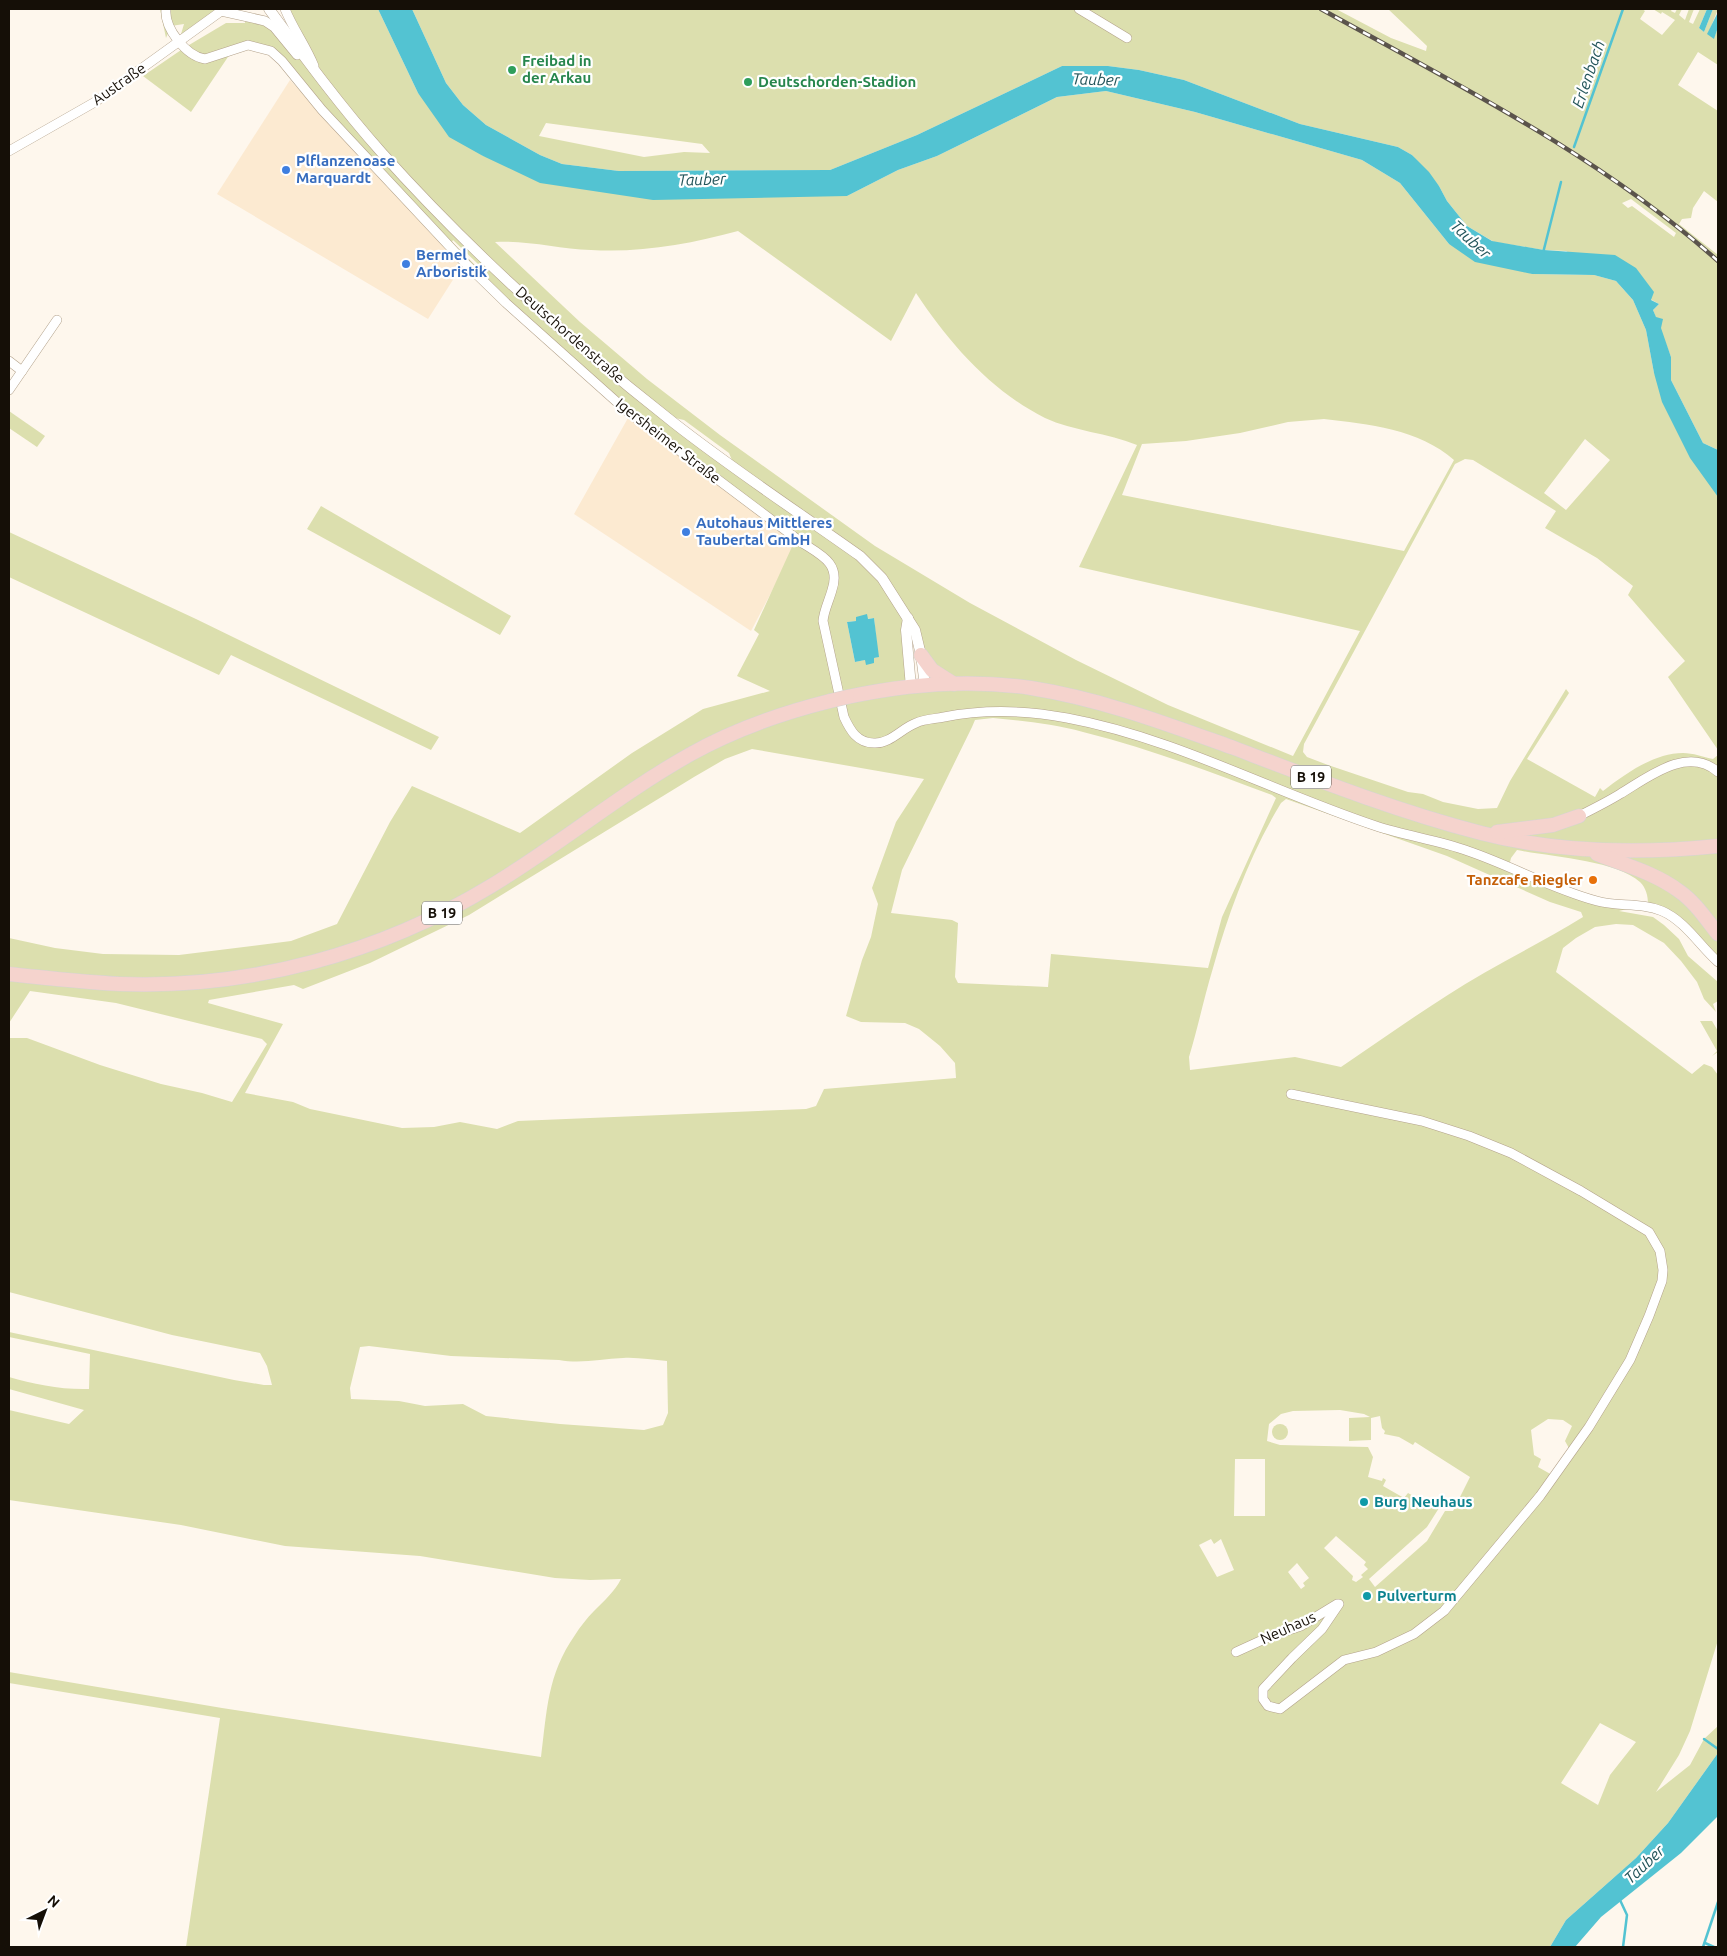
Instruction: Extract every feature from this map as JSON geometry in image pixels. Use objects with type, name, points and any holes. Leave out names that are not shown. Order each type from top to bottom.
[{"type":"main road","points":[[921,655],[932,670],[954,684]]},
{"type":"main road","name":"B 19","points":[[9,974],[120,984],[203,982],[301,965],[344,953],[389,938],[426,922],[490,887],[688,755],[731,733],[830,701],[918,686],[954,684],[1030,688],[1109,705],[1167,724],[1416,814],[1483,833],[1526,842],[1587,850],[1657,851],[1718,846]]},
{"type":"main road","points":[[1483,833],[1553,825],[1579,816]]},
{"type":"main road","points":[[1587,850],[1646,872],[1680,891],[1696,906],[1718,934]]},
{"type":"street","name":"Igersheimer Straße","points":[[166,9],[167,20],[179,41],[192,55],[205,59],[248,45],[271,51],[282,61],[322,110],[467,265],[506,303],[628,412],[830,563],[834,574],[833,588],[824,613],[824,621],[844,717],[850,731],[861,741],[874,744],[885,741],[916,722],[971,712],[1027,712],[1086,722],[1173,748],[1378,827],[1467,850],[1553,886],[1598,902],[1660,910],[1673,917],[1718,962]]},
{"type":"street","name":"Austraße","points":[[9,151],[95,102],[222,9]]},
{"type":"street","points":[[222,9],[265,20],[274,27],[299,57],[317,73]]},
{"type":"street","name":"Deutschordenstraße","points":[[269,9],[317,73],[382,153],[469,243],[518,290],[606,368],[664,416],[731,467],[860,556],[882,578],[915,630],[921,655],[918,686]]},
{"type":"street","points":[[285,9],[306,47],[317,73]]},
{"type":"street","points":[[1079,9],[1127,38]]},
{"type":"street","points":[[9,390],[57,320]]},
{"type":"street","points":[[9,361],[22,371]]},
{"type":"street","points":[[908,618],[906,630],[918,686]]},
{"type":"street","points":[[1579,816],[1658,771],[1674,764],[1699,763],[1718,772]]},
{"type":"street","name":"Neuhaus","points":[[1236,1652],[1270,1636],[1301,1626],[1339,1604],[1322,1629],[1263,1689],[1263,1699],[1268,1706],[1280,1709],[1344,1660],[1376,1652],[1414,1634],[1444,1611],[1540,1496],[1589,1427],[1630,1360],[1662,1281],[1660,1251],[1649,1232],[1581,1191],[1511,1153],[1469,1136],[1422,1121],[1291,1094]]},
{"type":"shaded area","points":[[290,80],[463,264],[428,319],[217,194]]},
{"type":"shaded area","points":[[628,418],[797,543],[751,631],[574,514]]},
{"type":"green space","points":[[160,9],[221,9],[179,41],[184,24],[171,26],[166,38]]},
{"type":"green space","points":[[285,9],[378,9],[418,93],[483,156],[784,196],[847,196],[898,170],[937,156],[1057,97],[1106,91],[1195,112],[1362,160],[1400,183],[1449,244],[1532,274],[1594,275],[1616,281],[1633,300],[1646,330],[1654,373],[1718,497],[1718,750],[1668,677],[1685,661],[1628,595],[1633,586],[1597,558],[1545,528],[1556,511],[1473,460],[1465,459],[1455,464],[1304,744],[1303,752],[1307,757],[1328,765],[1408,792],[1423,794],[1443,802],[1478,809],[1497,808],[1510,781],[1566,689],[1569,693],[1527,759],[1595,797],[1600,788],[1603,791],[1640,766],[1661,757],[1687,753],[1713,759],[1718,755],[1718,962],[1683,926],[1648,904],[1644,887],[1629,875],[1582,860],[1517,850],[1511,858],[1509,866],[1598,902],[1639,906],[1619,911],[1653,917],[1679,939],[1688,956],[1718,982],[1718,1001],[1713,1004],[1716,1012],[1704,999],[1697,982],[1664,943],[1633,925],[1616,924],[1595,927],[1576,938],[1563,948],[1556,972],[1692,1074],[1704,1064],[1712,1067],[1718,1075],[1718,1640],[1690,1731],[1679,1755],[1656,1792],[1690,1765],[1704,1739],[1718,1726],[1718,1753],[1668,1823],[1636,1858],[1566,1920],[1550,1947],[186,1947],[220,1718],[9,1683],[9,1672],[222,1708],[541,1757],[547,1709],[559,1664],[581,1626],[612,1592],[621,1579],[555,1578],[420,1556],[285,1546],[181,1525],[9,1500],[9,1410],[69,1424],[84,1410],[9,1389],[9,1377],[48,1386],[89,1389],[90,1354],[9,1337],[9,1332],[234,1380],[272,1385],[267,1366],[260,1353],[172,1335],[9,1292],[9,1038],[27,1038],[100,1065],[161,1084],[232,1102],[267,1044],[262,1039],[116,1003],[30,991],[9,1023],[9,938],[55,948],[103,954],[179,955],[291,941],[337,924],[390,822],[412,786],[520,833],[632,753],[703,709],[770,691],[737,676],[759,634],[754,630],[796,538],[628,412],[506,303],[271,51],[234,48],[191,112],[143,76],[184,48],[226,23],[245,23],[246,16],[265,21],[299,57]],"holes":[[[738,231],[891,341],[916,293],[942,330],[973,364],[989,380],[1025,407],[1056,422],[1137,445],[1079,567],[1360,631],[1293,756],[1168,705],[1076,660],[970,603],[875,546],[720,435],[647,379],[580,322],[495,242],[519,242],[610,251],[665,246],[702,240]],[[453,240],[478,264],[476,266],[452,242]],[[666,416],[684,420],[729,453],[736,470]],[[1324,419],[1375,426],[1409,435],[1425,441],[1454,460],[1404,551],[1122,495],[1142,444],[1186,441],[1240,433],[1288,422]],[[1585,439],[1610,460],[1566,510],[1544,493]],[[867,615],[867,619],[874,618],[878,657],[855,662],[847,622],[856,621]],[[908,619],[938,675],[954,684],[912,687]],[[993,718],[1016,720],[1072,729],[1131,745],[1179,761],[1276,798],[1222,917],[1208,968],[1051,954],[1048,987],[958,983],[955,977],[958,923],[952,920],[891,913],[902,870],[975,720]],[[752,749],[924,779],[896,822],[872,888],[878,904],[871,937],[862,960],[846,1016],[861,1022],[905,1023],[919,1029],[940,1046],[955,1063],[956,1078],[824,1089],[816,1106],[806,1109],[518,1121],[497,1129],[460,1122],[434,1127],[402,1128],[310,1109],[293,1102],[245,1093],[283,1024],[208,1003],[209,1000],[294,985],[303,989],[370,963],[469,915],[694,777],[725,759]],[[1286,799],[1447,856],[1550,902],[1581,912],[1583,917],[1465,984],[1341,1067],[1295,1057],[1190,1070],[1189,1057],[1219,947],[1241,883],[1281,803]],[[369,1346],[451,1356],[575,1362],[628,1358],[667,1361],[668,1413],[663,1425],[644,1430],[486,1416],[463,1404],[425,1406],[399,1401],[351,1399],[350,1388],[360,1347]],[[1340,1410],[1364,1414],[1370,1417],[1349,1418],[1349,1441],[1371,1440],[1371,1418],[1380,1416],[1382,1428],[1385,1431],[1384,1434],[1399,1437],[1413,1445],[1415,1442],[1470,1477],[1453,1511],[1445,1511],[1427,1541],[1375,1587],[1369,1579],[1427,1527],[1439,1508],[1433,1507],[1408,1493],[1404,1498],[1383,1486],[1386,1480],[1383,1478],[1382,1481],[1368,1477],[1373,1457],[1368,1447],[1280,1445],[1267,1441],[1269,1424],[1281,1414],[1293,1411]],[[1548,1419],[1563,1420],[1572,1426],[1565,1441],[1571,1452],[1554,1476],[1538,1467],[1541,1459],[1534,1455],[1531,1430]],[[1235,1459],[1265,1459],[1265,1516],[1234,1516]],[[1336,1536],[1366,1562],[1364,1565],[1368,1569],[1361,1575],[1363,1577],[1356,1582],[1352,1580],[1353,1576],[1324,1548]],[[1211,1539],[1214,1544],[1221,1539],[1234,1570],[1217,1577],[1199,1545]],[[1297,1563],[1309,1578],[1303,1583],[1305,1586],[1301,1589],[1288,1572]],[[1600,1723],[1636,1742],[1610,1775],[1598,1805],[1561,1783]]]},
{"type":"green space","points":[[412,9],[1336,9],[1391,38],[1426,51],[1427,46],[1388,9],[1642,9],[1645,11],[1640,19],[1662,35],[1675,20],[1653,9],[1672,9],[1671,11],[1675,13],[1677,9],[1682,9],[1679,15],[1685,20],[1689,9],[1694,9],[1689,22],[1693,24],[1700,9],[1707,9],[1699,28],[1704,32],[1713,9],[1718,9],[1708,34],[1714,38],[1718,27],[1718,65],[1698,52],[1678,85],[1718,111],[1718,202],[1704,191],[1693,208],[1691,218],[1682,219],[1679,224],[1718,255],[1718,450],[1703,443],[1671,380],[1671,357],[1653,310],[1659,304],[1566,251],[1544,250],[1494,242],[1467,226],[1447,201],[1439,186],[1412,155],[1398,147],[1300,124],[1184,80],[1139,70],[1108,66],[1062,66],[917,135],[830,170],[619,171],[562,164],[540,155],[486,125],[463,105],[446,83]],"holes":[[[546,123],[702,144],[710,153],[684,152],[644,157],[539,136]],[[1631,199],[1676,233],[1674,237],[1632,206],[1628,208],[1622,203]]]},
{"type":"green space","points":[[9,411],[45,436],[37,447],[9,428]]},
{"type":"green space","points":[[321,506],[511,616],[500,635],[307,529]]},
{"type":"green space","points":[[9,532],[196,619],[439,737],[431,750],[231,655],[219,675],[9,577]]},
{"type":"green space","points":[[1700,1021],[1712,1021],[1718,1031],[1718,1052],[1712,1056],[1717,1051]]},
{"type":"green space","points":[[1277,1424],[1283,1424],[1288,1429],[1286,1438],[1277,1440],[1272,1435],[1272,1429]]},
{"type":"water","name":"Tauber","points":[[378,9],[412,9],[446,83],[463,105],[486,125],[540,155],[562,164],[619,171],[830,170],[917,135],[1062,66],[1108,66],[1139,70],[1184,80],[1300,124],[1398,147],[1412,155],[1429,172],[1447,201],[1467,226],[1492,241],[1544,250],[1615,255],[1636,268],[1654,292],[1651,300],[1659,304],[1653,310],[1656,317],[1663,319],[1661,328],[1671,357],[1671,380],[1703,443],[1718,450],[1718,497],[1690,458],[1662,402],[1654,373],[1646,330],[1633,300],[1616,281],[1594,275],[1532,274],[1475,262],[1449,244],[1400,183],[1362,160],[1195,112],[1106,91],[1057,97],[937,156],[898,170],[847,196],[653,200],[540,183],[483,156],[449,137],[418,93]]},
{"type":"water","points":[[1707,9],[1713,9],[1704,32],[1699,28]]},
{"type":"water","points":[[1718,12],[1718,27],[1714,39],[1707,34]]},
{"type":"water","points":[[867,614],[868,619],[874,618],[879,657],[874,658],[874,663],[866,665],[865,660],[855,662],[847,622],[856,621],[856,617]]},
{"type":"water","name":"Tauber","points":[[1718,1753],[1718,1816],[1681,1853],[1601,1917],[1575,1947],[1550,1947],[1566,1920],[1636,1858],[1668,1823]]},
{"type":"waterway","name":"Erlenbach","points":[[1574,147],[1623,9]]},
{"type":"waterway","name":"Erlenbach","points":[[1543,253],[1561,182]]},
{"type":"waterway","points":[[1704,1739],[1718,1749]]},
{"type":"waterway","points":[[1620,1900],[1627,1915],[1623,1947]]},
{"type":"waterway","points":[[1703,1947],[1718,1902]]},
{"type":"waterway","points":[[1705,1943],[1714,1947]]},
{"type":"railway","points":[[1321,9],[1476,94],[1577,155],[1673,223],[1718,261]]},
{"type":"place","name":"Freibad in der Arkau","points":[[512,70]]},
{"type":"place","name":"Deutschorden-Stadion","points":[[748,82]]},
{"type":"place","name":"Plflanzenoase Marquardt","points":[[286,170]]},
{"type":"place","name":"Bermel Arboristik","points":[[406,264]]},
{"type":"place","name":"Autohaus Mittleres Taubertal GmbH","points":[[686,532]]},
{"type":"place","name":"Tanzcafe Riegler","points":[[1593,880]]},
{"type":"place","name":"Burg Neuhaus","points":[[1364,1502]]},
{"type":"place","name":"Pulverturm","points":[[1367,1596]]}]
